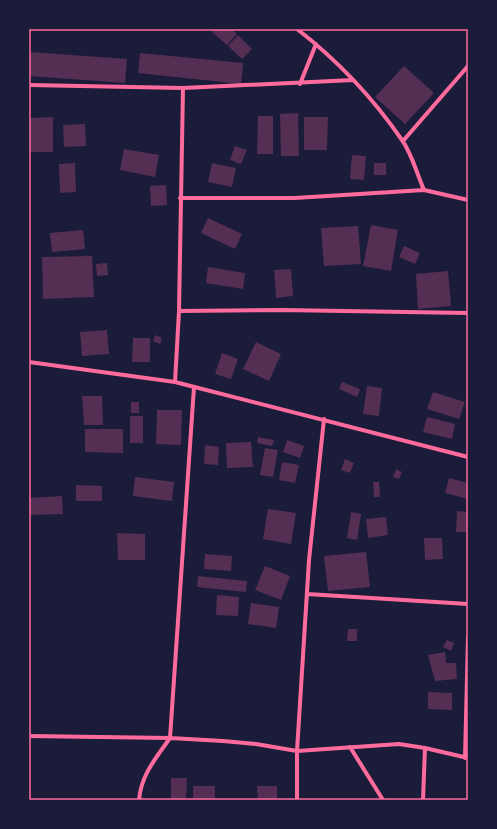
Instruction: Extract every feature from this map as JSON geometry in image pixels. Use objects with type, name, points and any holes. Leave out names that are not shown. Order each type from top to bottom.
[{"type":"street","points":[[297,29],[316,44],[353,80],[403,141],[424,190]]},
{"type":"street","points":[[300,84],[316,44]]},
{"type":"street","points":[[403,141],[468,66]]},
{"type":"street","points":[[29,85],[183,88],[300,84],[353,80]]},
{"type":"street","points":[[175,382],[179,311],[183,88]]},
{"type":"street","points":[[180,198],[295,198],[424,190],[468,200]]},
{"type":"street","points":[[179,311],[282,310],[468,313]]},
{"type":"street","points":[[29,362],[175,382],[468,457]]},
{"type":"street","points":[[139,800],[142,782],[148,768],[170,738],[194,387]]},
{"type":"street","points":[[297,800],[297,751],[307,594],[324,419]]},
{"type":"street","points":[[307,594],[468,604]]},
{"type":"street","points":[[29,736],[170,738],[256,744],[297,751],[399,744],[425,748],[467,758],[468,638]]},
{"type":"street","points":[[350,747],[383,800]]},
{"type":"street","points":[[423,800],[425,748]]},
{"type":"building","points":[[215,29],[231,29],[237,34],[227,45],[212,32]]},
{"type":"building","points":[[238,35],[252,49],[242,59],[228,46]]},
{"type":"building","points":[[29,52],[127,59],[125,83],[29,76]]},
{"type":"building","points":[[140,53],[243,63],[241,84],[138,73]]},
{"type":"building","points":[[404,66],[434,93],[405,124],[375,97]]},
{"type":"building","points":[[298,113],[299,156],[281,156],[280,114]]},
{"type":"building","points":[[258,116],[273,116],[273,154],[257,154]]},
{"type":"building","points":[[53,117],[53,152],[29,152],[29,118]]},
{"type":"building","points":[[304,117],[328,117],[327,150],[304,150]]},
{"type":"building","points":[[85,124],[86,146],[64,147],[63,125]]},
{"type":"building","points":[[235,146],[247,150],[241,164],[230,160]]},
{"type":"building","points":[[124,149],[159,155],[155,177],[120,170]]},
{"type":"building","points":[[352,155],[366,156],[364,180],[350,179]]},
{"type":"building","points":[[75,163],[76,192],[60,193],[59,164]]},
{"type":"building","points":[[212,163],[236,168],[232,187],[208,182]]},
{"type":"building","points":[[374,163],[386,163],[386,175],[374,175]]},
{"type":"building","points":[[166,185],[167,205],[151,206],[150,186]]},
{"type":"building","points":[[208,218],[242,234],[235,249],[201,233]]},
{"type":"building","points":[[371,225],[398,230],[391,271],[363,266]]},
{"type":"building","points":[[358,226],[361,264],[324,266],[321,228]]},
{"type":"building","points":[[83,230],[85,249],[52,252],[50,233]]},
{"type":"building","points":[[404,246],[420,253],[415,264],[399,257]]},
{"type":"building","points":[[92,256],[94,297],[43,299],[42,257]]},
{"type":"building","points":[[107,263],[108,275],[97,276],[96,264]]},
{"type":"building","points":[[208,267],[245,273],[243,289],[206,283]]},
{"type":"building","points":[[291,269],[293,296],[276,298],[274,270]]},
{"type":"building","points":[[448,271],[451,306],[418,309],[416,274]]},
{"type":"building","points":[[107,330],[109,354],[82,356],[80,332]]},
{"type":"building","points":[[155,335],[162,338],[160,344],[153,341]]},
{"type":"building","points":[[133,338],[150,338],[150,362],[132,362]]},
{"type":"building","points":[[256,342],[281,354],[269,381],[243,369]]},
{"type":"building","points":[[222,353],[238,359],[231,379],[215,374]]},
{"type":"building","points":[[342,382],[360,389],[357,397],[339,389]]},
{"type":"building","points":[[367,386],[382,388],[379,416],[363,414]]},
{"type":"building","points":[[433,392],[465,402],[459,419],[427,409]]},
{"type":"building","points":[[82,396],[102,396],[103,425],[84,425]]},
{"type":"building","points":[[131,402],[139,402],[139,413],[131,413]]},
{"type":"building","points":[[157,410],[182,410],[181,445],[156,444]]},
{"type":"building","points":[[130,416],[143,416],[143,443],[130,443]]},
{"type":"building","points":[[427,417],[455,424],[452,439],[423,432]]},
{"type":"building","points":[[85,429],[123,429],[123,453],[85,452]]},
{"type":"building","points":[[258,437],[274,440],[272,446],[257,443]]},
{"type":"building","points":[[287,440],[304,446],[300,458],[283,452]]},
{"type":"building","points":[[251,442],[253,467],[227,468],[226,443]]},
{"type":"building","points":[[205,445],[219,447],[218,465],[204,464]]},
{"type":"building","points":[[265,448],[278,450],[273,477],[260,475]]},
{"type":"building","points":[[345,459],[354,463],[350,473],[341,470]]},
{"type":"building","points":[[282,462],[299,465],[295,483],[279,480]]},
{"type":"building","points":[[396,469],[402,472],[399,479],[393,477]]},
{"type":"building","points":[[135,477],[174,482],[172,501],[133,496]]},
{"type":"building","points":[[449,478],[468,483],[468,499],[445,493]]},
{"type":"building","points":[[373,482],[379,482],[380,497],[374,497]]},
{"type":"building","points":[[76,485],[102,486],[102,501],[76,501]]},
{"type":"building","points":[[62,496],[63,514],[29,515],[29,498]]},
{"type":"building","points":[[268,509],[296,513],[291,544],[263,539]]},
{"type":"building","points":[[457,511],[468,512],[468,532],[456,532]]},
{"type":"building","points":[[351,512],[361,514],[357,540],[347,538]]},
{"type":"building","points":[[386,517],[388,535],[368,538],[366,519]]},
{"type":"building","points":[[117,533],[145,534],[145,560],[118,560]]},
{"type":"building","points":[[424,538],[442,538],[443,559],[425,560]]},
{"type":"building","points":[[366,552],[370,587],[328,591],[324,556]]},
{"type":"building","points":[[205,554],[232,556],[231,571],[204,569]]},
{"type":"building","points":[[265,566],[290,576],[281,600],[255,590]]},
{"type":"building","points":[[198,576],[247,581],[246,592],[197,587]]},
{"type":"building","points":[[217,595],[239,597],[238,616],[216,615]]},
{"type":"building","points":[[251,603],[279,607],[276,628],[248,624]]},
{"type":"building","points":[[348,629],[357,629],[357,641],[347,641]]},
{"type":"building","points":[[447,640],[454,643],[451,651],[443,647]]},
{"type":"building","points":[[445,652],[446,663],[456,663],[457,679],[435,681],[428,655]]},
{"type":"building","points":[[428,692],[452,693],[452,710],[428,709]]},
{"type":"building","points":[[171,778],[187,778],[186,800],[171,800]]},
{"type":"building","points":[[193,786],[215,786],[215,800],[193,800]]},
{"type":"building","points":[[257,786],[277,786],[277,800],[258,800]]}]
